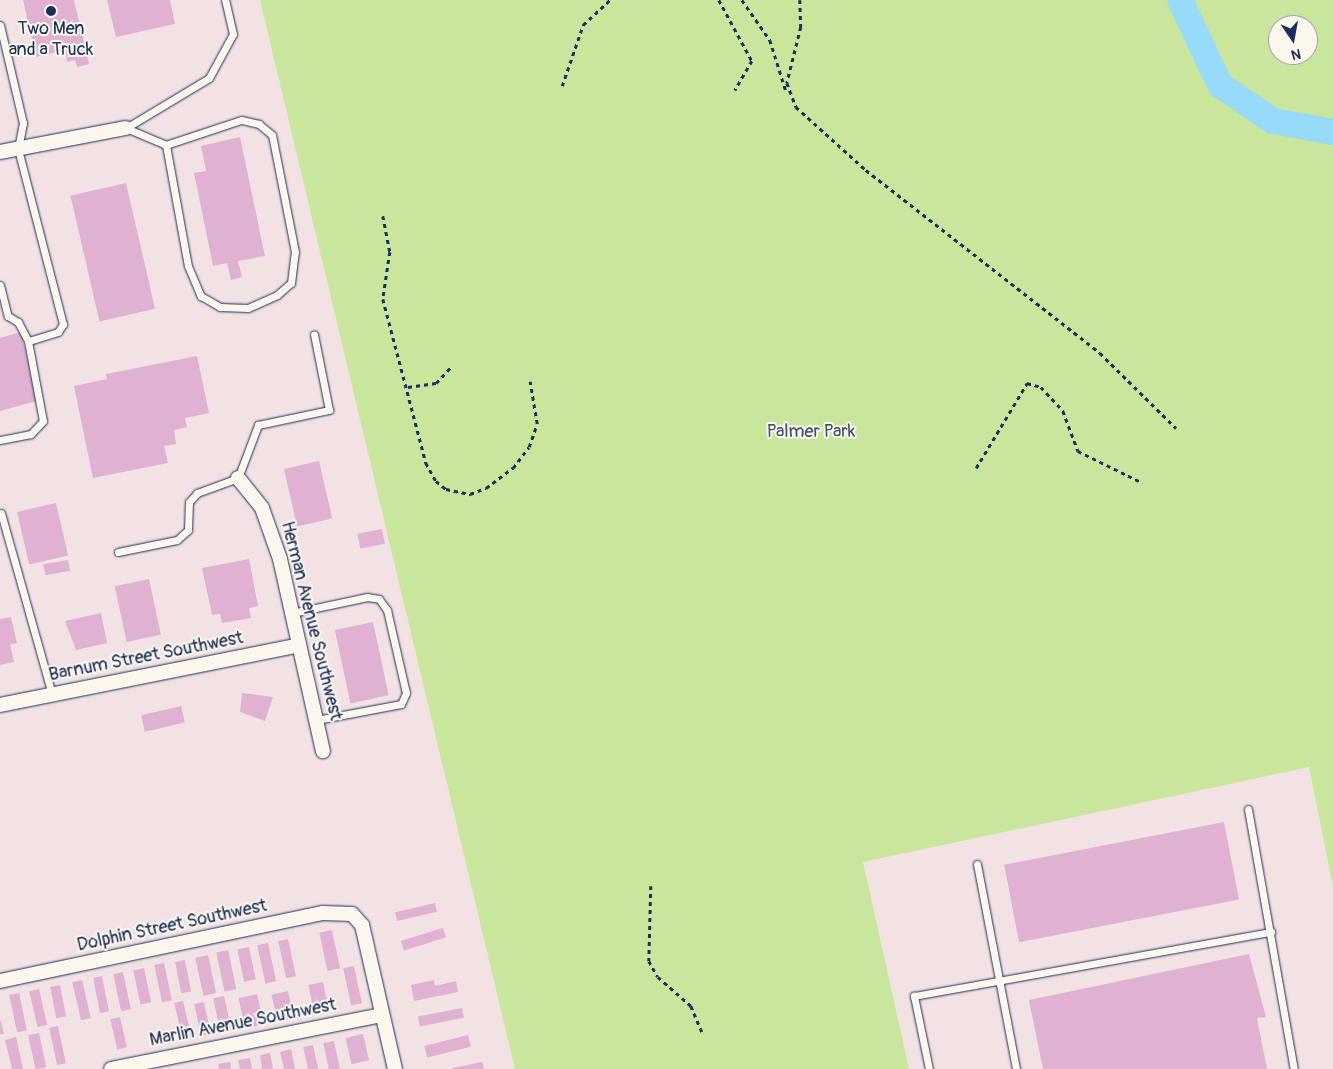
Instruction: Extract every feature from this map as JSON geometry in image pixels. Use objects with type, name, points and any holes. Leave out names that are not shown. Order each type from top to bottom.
[{"type":"street","points":[[0,152],[126,128]]},
{"type":"street","name":"Herman Avenue Southwest","points":[[238,478],[258,500],[269,524],[292,613],[323,751]]},
{"type":"street","name":"Barnum Street Southwest","points":[[0,705],[299,645]]},
{"type":"street","name":"Dolphin Street Southwest","points":[[0,981],[323,913],[352,914],[362,925],[382,1014]]},
{"type":"street","points":[[382,1014],[395,1069]]},
{"type":"street","name":"Marlin Avenue Southwest","points":[[111,1069],[382,1014]]},
{"type":"lane","points":[[126,128],[209,78],[233,34],[225,0]]},
{"type":"lane","points":[[0,24],[23,123],[18,149],[63,324],[58,332],[28,341]]},
{"type":"lane","points":[[126,128],[166,145],[240,120],[259,124],[272,135],[295,252],[291,283],[277,295],[248,308],[220,307],[201,296],[188,266],[166,145]]},
{"type":"lane","points":[[0,285],[8,316],[18,322],[28,341],[43,421],[31,434],[0,440]]},
{"type":"lane","points":[[118,552],[177,540],[188,530],[189,502],[197,493],[238,478],[258,425],[329,410],[314,334]]},
{"type":"lane","points":[[1,513],[52,695]]},
{"type":"lane","points":[[292,613],[367,597],[379,599],[387,610],[406,693],[401,704],[316,720]]},
{"type":"lane","points":[[1248,809],[1294,1069]]},
{"type":"lane","points":[[977,864],[1016,1069]]},
{"type":"lane","points":[[929,1069],[914,996],[1271,932]]},
{"type":"path","points":[[562,86],[583,25],[610,0]]},
{"type":"path","points":[[719,0],[752,61],[735,90]]},
{"type":"path","points":[[742,0],[770,40],[790,98],[866,170],[1100,353],[1176,428]]},
{"type":"path","points":[[790,98],[788,75],[801,27],[800,0]]},
{"type":"path","points":[[384,216],[390,252],[383,299],[430,473],[446,489],[470,494],[503,477],[529,446],[538,412],[530,382]]},
{"type":"path","points":[[408,387],[436,383],[450,368]]},
{"type":"path","points":[[976,468],[1027,383],[1041,387],[1062,411],[1078,450],[1143,483]]},
{"type":"path","points":[[651,886],[649,961],[658,977],[691,1006],[702,1032]]},
{"type":"green space","name":"Palmer Park","points":[[260,0],[1333,0],[1333,887],[1309,767],[863,862],[909,1069],[515,1069]]},
{"type":"building","points":[[23,0],[74,0],[89,64],[77,67],[75,60],[67,62],[65,50],[36,57]]},
{"type":"building","points":[[107,0],[170,0],[175,24],[116,37]]},
{"type":"building","points":[[240,137],[265,256],[238,261],[242,277],[231,280],[227,263],[213,266],[194,173],[206,171],[201,146]]},
{"type":"building","points":[[126,183],[155,309],[99,322],[70,196]]},
{"type":"building","points":[[21,332],[37,401],[0,411],[0,338]]},
{"type":"building","points":[[197,356],[209,413],[185,418],[187,427],[174,430],[176,444],[164,446],[168,463],[93,478],[74,386],[107,379],[106,374]]},
{"type":"building","points":[[319,461],[332,518],[297,527],[284,469]]},
{"type":"building","points":[[56,503],[68,556],[29,565],[17,512]]},
{"type":"building","points":[[382,529],[385,544],[360,548],[357,534]]},
{"type":"building","points":[[249,559],[258,606],[249,608],[251,618],[222,623],[220,614],[212,615],[202,568]]},
{"type":"building","points":[[68,560],[70,571],[45,575],[43,564]]},
{"type":"building","points":[[149,579],[161,635],[127,642],[115,586]]},
{"type":"building","points":[[101,613],[107,643],[76,650],[65,621]]},
{"type":"building","points":[[11,617],[17,643],[10,644],[14,662],[0,665],[0,619]]},
{"type":"building","points":[[373,622],[389,695],[350,703],[335,630]]},
{"type":"building","points":[[242,693],[273,697],[265,721],[240,712]]},
{"type":"building","points":[[181,706],[185,723],[145,732],[141,715]]},
{"type":"building","points":[[1224,822],[1239,900],[1019,942],[1004,865]]},
{"type":"building","points":[[435,903],[437,912],[397,921],[395,912]]},
{"type":"building","points":[[443,928],[446,938],[404,950],[401,941]]},
{"type":"building","points":[[332,930],[340,968],[327,971],[319,933]]},
{"type":"building","points":[[288,939],[296,976],[286,978],[278,941]]},
{"type":"building","points":[[268,943],[276,981],[265,983],[257,945]]},
{"type":"building","points":[[249,947],[256,979],[244,982],[237,949]]},
{"type":"building","points":[[228,950],[236,989],[225,992],[216,952]]},
{"type":"building","points":[[1249,954],[1266,1017],[1257,1018],[1267,1069],[1043,1069],[1029,1000]]},
{"type":"building","points":[[208,955],[216,993],[203,996],[195,958]]},
{"type":"building","points":[[185,960],[191,991],[181,993],[175,962]]},
{"type":"building","points":[[164,963],[172,1000],[162,1002],[154,965]]},
{"type":"building","points":[[354,966],[362,1003],[351,1005],[343,968]]},
{"type":"building","points":[[144,968],[151,1002],[141,1005],[133,970]]},
{"type":"building","points":[[123,972],[131,1009],[121,1011],[113,974]]},
{"type":"building","points":[[102,976],[109,1011],[100,1013],[93,978]]},
{"type":"building","points":[[82,980],[91,1018],[81,1020],[72,982]]},
{"type":"building","points":[[434,980],[435,986],[456,981],[458,992],[414,1001],[411,985]]},
{"type":"building","points":[[323,982],[329,1011],[315,1014],[308,985]]},
{"type":"building","points":[[60,985],[66,1016],[56,1018],[50,987]]},
{"type":"building","points":[[39,989],[47,1025],[38,1027],[29,991]]},
{"type":"building","points":[[288,991],[294,1018],[278,1022],[271,995]]},
{"type":"building","points":[[19,993],[27,1030],[17,1032],[9,995]]},
{"type":"building","points":[[257,994],[264,1024],[245,1028],[238,998]]},
{"type":"building","points":[[224,996],[231,1030],[221,1033],[213,998]]},
{"type":"building","points":[[183,1001],[191,1037],[183,1039],[174,1003]]},
{"type":"building","points":[[204,1002],[211,1034],[201,1036],[194,1004]]},
{"type":"building","points":[[462,1008],[464,1018],[420,1026],[418,1017]]},
{"type":"building","points":[[120,1017],[127,1047],[117,1049],[110,1019]]},
{"type":"building","points":[[0,1019],[4,1034],[0,1034]]},
{"type":"building","points":[[58,1026],[66,1063],[57,1065],[49,1028]]},
{"type":"building","points":[[39,1033],[46,1067],[35,1069],[28,1035]]},
{"type":"building","points":[[363,1034],[369,1060],[352,1064],[345,1038]]},
{"type":"building","points":[[468,1035],[471,1047],[427,1058],[424,1046]]},
{"type":"building","points":[[16,1037],[23,1069],[12,1069],[5,1040]]},
{"type":"building","points":[[334,1041],[340,1069],[329,1069],[323,1043]]},
{"type":"building","points":[[313,1045],[318,1069],[308,1069],[303,1047]]},
{"type":"building","points":[[291,1049],[295,1069],[284,1069],[280,1052]]},
{"type":"building","points":[[270,1053],[273,1069],[262,1069],[260,1055]]},
{"type":"building","points":[[250,1058],[252,1069],[240,1069],[238,1060]]},
{"type":"building","points":[[230,1062],[231,1069],[219,1069],[218,1064]]},
{"type":"building","points":[[482,1062],[484,1069],[452,1068]]},
{"type":"waterway","points":[[1180,0],[1220,85],[1273,121],[1333,132]]},
{"type":"place","name":"Two Men and a Truck","points":[[51,11]]}]
